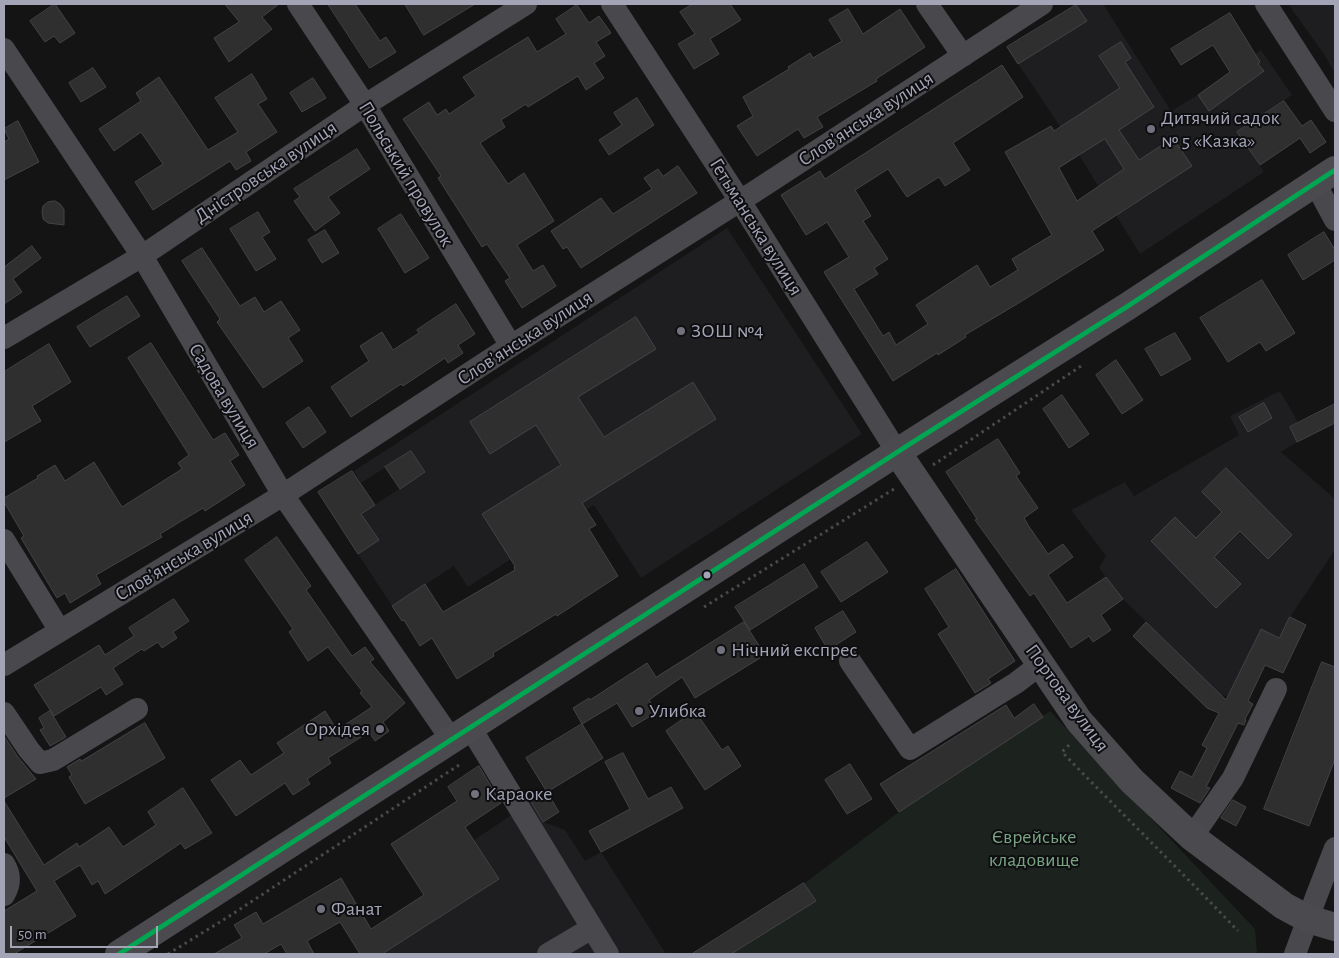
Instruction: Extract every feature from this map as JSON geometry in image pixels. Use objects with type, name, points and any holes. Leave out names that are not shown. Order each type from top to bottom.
[{"type":"main road","points":[[119,954],[469,738],[897,452],[1136,300],[1325,176]]},
{"type":"main road","name":"Портова вулиця","points":[[897,452],[1086,729],[1132,781],[1192,837],[1284,906],[1308,919],[1335,927]]},
{"type":"street","name":"Польський провулок","points":[[298,4],[365,105],[510,346]]},
{"type":"street","name":"Дністровська вулиця","points":[[4,338],[142,256],[365,105],[526,4]]},
{"type":"street","name":"Гетьманська вулиця","points":[[612,4],[740,201],[897,452]]},
{"type":"street","points":[[927,4],[964,56]]},
{"type":"street","name":"Словʼянська вулиця","points":[[4,665],[283,495],[510,346],[740,201],[1042,4]]},
{"type":"street","points":[[1266,4],[1335,111]]},
{"type":"street","name":"Садова вулиця","points":[[4,49],[142,256],[283,495],[469,738],[519,810],[608,954]]},
{"type":"street","points":[[1325,176],[1335,220]]},
{"type":"street","points":[[4,540],[60,631]]},
{"type":"street","points":[[850,661],[910,750],[1016,683],[1041,664]]},
{"type":"street","points":[[1192,837],[1233,778],[1276,689]]},
{"type":"street","points":[[4,713],[40,763],[53,760],[137,709]]},
{"type":"street","points":[[1295,954],[1335,848]]},
{"type":"street","points":[[4,864],[7,869],[10,885],[4,895]]},
{"type":"street","points":[[548,954],[592,928]]},
{"type":"path","points":[[699,610],[914,477],[1086,363]]},
{"type":"path","points":[[1086,729],[1062,752],[1238,930]]},
{"type":"path","points":[[168,954],[228,917],[469,738]]},
{"type":"shaded area","name":"Дитячий садок № 5 «Казка»","points":[[1077,4],[1103,4],[1171,111],[1198,95],[1261,50],[1292,95],[1237,132],[1264,172],[1140,254],[1079,155],[1007,47]]},
{"type":"shaded area","points":[[1288,4],[1335,4],[1335,73],[1324,54]]},
{"type":"shaded area","name":"ЗОШ №4","points":[[727,228],[862,434],[641,578],[594,505],[468,587],[454,566],[392,606],[358,554],[378,540],[361,514],[425,472],[411,451],[361,483],[354,471]]},
{"type":"shaded area","points":[[1280,391],[1298,422],[1290,427],[1297,442],[1281,452],[1335,499],[1335,550],[1290,617],[1279,638],[1260,630],[1228,696],[1220,695],[1123,599],[1099,568],[1106,556],[1071,510],[1125,482],[1134,496],[1239,435],[1230,416]]},
{"type":"shaded area","points":[[531,802],[543,822],[565,830],[585,861],[601,852],[666,954],[382,954],[499,879],[474,840]]},
{"type":"green space","name":"Єврейське кладовище","points":[[1050,711],[1255,929],[1257,954],[731,954],[816,901],[805,883],[899,812]]},
{"type":"building","points":[[55,4],[75,33],[60,43],[54,36],[45,42],[30,21]]},
{"type":"building","points":[[225,4],[279,4],[262,17],[272,29],[229,62],[214,38],[239,22]]},
{"type":"building","points":[[328,4],[355,4],[380,41],[386,37],[396,52],[370,68]]},
{"type":"building","points":[[405,4],[475,4],[424,35]]},
{"type":"building","points":[[693,4],[730,4],[741,20],[710,39],[719,54],[694,69],[678,44],[695,34],[680,12]]},
{"type":"building","points":[[577,5],[589,23],[599,16],[611,33],[596,42],[605,56],[594,63],[604,78],[586,90],[578,76],[528,107],[526,104],[501,120],[505,127],[480,143],[508,184],[524,173],[554,221],[517,245],[533,271],[543,265],[556,286],[522,308],[505,281],[510,278],[487,244],[482,247],[438,178],[441,176],[403,119],[429,102],[437,115],[446,109],[449,114],[476,96],[463,77],[528,37],[537,52],[566,34],[556,19]]},
{"type":"building","points":[[1076,5],[1087,21],[1018,64],[1007,47]]},
{"type":"building","points":[[848,9],[863,34],[900,9],[925,47],[876,79],[877,81],[817,117],[823,127],[804,138],[798,129],[757,156],[737,126],[753,116],[743,97],[789,69],[788,67],[810,53],[813,58],[842,41],[829,20]]},
{"type":"building","points":[[1230,13],[1260,62],[1258,64],[1264,71],[1209,111],[1198,95],[1230,72],[1213,45],[1181,65],[1171,49]]},
{"type":"building","points":[[1121,42],[1131,58],[1125,62],[1154,107],[1119,130],[1139,160],[1173,138],[1192,166],[1092,231],[1104,250],[965,335],[966,337],[938,355],[937,353],[893,381],[824,272],[849,257],[827,222],[806,235],[781,195],[820,171],[825,179],[1002,65],[1023,97],[953,143],[970,170],[945,186],[939,177],[907,197],[888,169],[855,190],[871,216],[863,221],[888,259],[874,268],[878,274],[854,289],[883,336],[889,332],[896,345],[928,324],[916,305],[977,265],[990,287],[1018,270],[1012,259],[1052,235],[1005,152],[1051,126],[1054,131],[1120,88],[1099,56]],"holes":[[[1105,139],[1124,169],[1077,201],[1059,168]]]},
{"type":"building","points":[[93,68],[106,87],[81,102],[69,83]]},
{"type":"building","points":[[252,74],[267,99],[258,104],[277,132],[246,152],[251,161],[236,170],[230,161],[153,210],[135,182],[163,164],[141,132],[114,151],[99,129],[141,101],[136,93],[159,77],[208,150],[238,132],[215,98]]},
{"type":"building","points":[[313,78],[326,98],[302,112],[290,93]]},
{"type":"building","points":[[637,98],[654,125],[609,155],[599,140],[622,125],[614,113]]},
{"type":"building","points":[[1284,101],[1302,126],[1311,120],[1326,142],[1310,153],[1300,138],[1260,165],[1237,132]]},
{"type":"building","points":[[18,121],[39,162],[4,180],[4,142],[9,139],[4,129]]},
{"type":"building","points":[[357,149],[370,169],[328,197],[340,213],[315,231],[294,201],[300,197],[294,189]]},
{"type":"building","points":[[678,166],[697,193],[581,268],[567,247],[563,249],[551,231],[601,198],[613,214],[652,189],[644,178],[658,169],[663,176]]},
{"type":"building","points":[[55,201],[64,209],[64,225],[48,223],[43,219],[43,206],[48,202]]},
{"type":"building","points":[[258,212],[270,232],[262,237],[276,259],[256,271],[230,229]]},
{"type":"building","points":[[401,214],[429,258],[405,273],[378,229]]},
{"type":"building","points":[[325,230],[339,253],[322,263],[308,240]]},
{"type":"building","points":[[1324,232],[1335,250],[1335,260],[1303,280],[1288,255]]},
{"type":"building","points":[[32,246],[41,258],[13,279],[22,292],[4,304],[4,264],[5,266]]},
{"type":"building","points":[[202,248],[240,306],[255,297],[264,312],[281,301],[300,330],[288,338],[303,361],[263,388],[217,322],[220,319],[182,261]]},
{"type":"building","points":[[1262,280],[1295,333],[1266,351],[1260,342],[1228,362],[1200,318]]},
{"type":"building","points":[[127,296],[140,316],[90,347],[77,327]]},
{"type":"building","points":[[456,304],[475,334],[458,345],[463,353],[448,363],[445,358],[351,417],[331,387],[369,361],[360,346],[382,332],[393,350],[419,333],[417,330]]},
{"type":"building","points":[[636,317],[656,349],[578,397],[604,437],[693,382],[716,419],[582,503],[596,525],[589,529],[618,576],[557,616],[556,614],[493,653],[494,656],[457,679],[432,638],[420,646],[404,620],[402,621],[392,606],[425,584],[443,612],[515,570],[515,566],[482,514],[561,465],[536,425],[490,454],[470,422]]},
{"type":"building","points":[[1175,333],[1191,359],[1161,376],[1145,349]]},
{"type":"building","points":[[151,343],[213,440],[225,433],[239,455],[230,461],[245,485],[205,511],[203,508],[160,534],[162,537],[96,575],[101,584],[70,603],[65,593],[57,598],[21,538],[24,536],[4,502],[4,498],[38,478],[37,476],[55,465],[65,481],[94,462],[122,507],[182,469],[178,463],[189,455],[128,358]]},
{"type":"building","points":[[49,344],[71,382],[32,406],[41,421],[4,442],[4,372]]},
{"type":"building","points":[[1116,360],[1143,400],[1122,414],[1096,375]]},
{"type":"building","points":[[1062,395],[1089,434],[1069,448],[1043,409]]},
{"type":"building","points":[[1264,403],[1272,418],[1248,432],[1239,417]]},
{"type":"building","points":[[1335,404],[1335,423],[1297,442],[1290,427]]},
{"type":"building","points":[[309,407],[326,432],[303,448],[286,423]]},
{"type":"building","points":[[998,439],[1020,473],[1016,476],[1038,508],[1024,518],[1028,525],[1048,554],[1063,544],[1073,557],[1048,575],[1067,603],[1106,577],[1123,599],[1101,615],[1111,630],[1093,642],[1089,636],[1071,648],[1034,593],[1030,596],[975,520],[977,519],[946,472]]},
{"type":"building","points":[[411,451],[425,472],[400,489],[385,467]]},
{"type":"building","points":[[1226,468],[1292,535],[1268,559],[1240,531],[1214,557],[1241,584],[1216,608],[1151,541],[1175,517],[1196,538],[1222,512],[1202,492]]},
{"type":"building","points":[[352,471],[375,505],[361,514],[379,540],[358,554],[318,492]]},
{"type":"building","points":[[277,537],[311,586],[306,590],[352,656],[365,647],[374,659],[370,662],[405,703],[383,722],[389,731],[375,741],[369,732],[328,758],[331,763],[307,779],[310,784],[293,795],[285,783],[236,816],[211,780],[240,760],[251,775],[284,753],[277,743],[325,711],[337,730],[372,707],[328,647],[308,661],[289,632],[293,629],[245,560]]},
{"type":"building","points":[[867,542],[888,572],[841,602],[821,572]]},
{"type":"building","points":[[804,564],[818,587],[750,630],[735,607]]},
{"type":"building","points":[[956,569],[1015,661],[988,679],[991,683],[975,693],[938,634],[949,627],[925,589]]},
{"type":"building","points":[[174,599],[189,621],[173,632],[177,638],[162,648],[158,642],[144,651],[142,649],[113,668],[123,684],[106,695],[101,687],[54,716],[34,685],[99,645],[105,655],[134,636],[129,628]]},
{"type":"building","points":[[843,611],[856,632],[828,650],[815,628]]},
{"type":"building","points":[[1290,617],[1306,625],[1283,673],[1265,665],[1248,701],[1253,704],[1244,725],[1238,723],[1206,787],[1210,788],[1200,803],[1171,788],[1180,771],[1192,777],[1207,748],[1202,745],[1219,713],[1207,708],[1133,636],[1146,622],[1226,700],[1261,629],[1279,638]]},
{"type":"building","points":[[744,622],[765,655],[695,698],[682,677],[649,700],[657,712],[632,727],[617,703],[582,724],[573,708],[589,698],[590,700],[647,663],[656,677]]},
{"type":"building","points":[[1322,662],[1335,667],[1335,759],[1309,826],[1264,809]]},
{"type":"building","points":[[1034,704],[1043,717],[899,812],[880,784],[1006,705],[1014,718]]},
{"type":"building","points":[[50,711],[66,737],[50,746],[40,730],[44,728],[39,718]]},
{"type":"building","points":[[695,711],[722,750],[728,746],[741,766],[705,790],[666,731]]},
{"type":"building","points":[[145,723],[165,758],[85,804],[69,777],[72,775],[67,767],[80,759],[81,761]]},
{"type":"building","points":[[582,724],[603,758],[547,792],[526,758]]},
{"type":"building","points":[[4,736],[36,779],[4,798]]},
{"type":"building","points":[[623,753],[648,799],[671,787],[683,808],[601,852],[589,831],[630,809],[605,762]]},
{"type":"building","points":[[850,764],[872,799],[847,814],[825,780]]},
{"type":"building","points":[[479,766],[501,803],[465,827],[499,879],[382,954],[360,954],[340,922],[307,941],[314,954],[287,954],[281,944],[264,954],[214,954],[242,938],[234,925],[256,912],[263,924],[341,878],[371,929],[424,895],[391,844],[457,801],[448,787]]},
{"type":"building","points":[[183,788],[212,833],[185,849],[181,843],[105,894],[98,881],[92,885],[80,865],[54,881],[76,916],[14,954],[4,954],[4,911],[37,891],[4,837],[4,801],[44,865],[77,843],[79,847],[109,827],[123,847],[156,825],[148,812]]},
{"type":"building","points":[[547,792],[559,812],[543,822],[531,802]]},
{"type":"building","points":[[1233,800],[1246,807],[1236,826],[1221,818]]},
{"type":"building","points":[[804,883],[816,901],[731,954],[692,954]]},
{"type":"transit line","points":[[119,954],[913,442],[1128,306],[1335,170]]},
{"type":"place","name":"Дитячий садок № 5 «Казка»","points":[[1151,129]]},
{"type":"place","name":"ЗОШ №4","points":[[681,331]]},
{"type":"place","name":"Нічний експрес","points":[[721,650]]},
{"type":"place","name":"Улибка","points":[[639,711]]},
{"type":"place","name":"Орхідея","points":[[380,729]]},
{"type":"place","name":"Караоке","points":[[475,794]]},
{"type":"place","name":"Фанат","points":[[321,909]]}]
